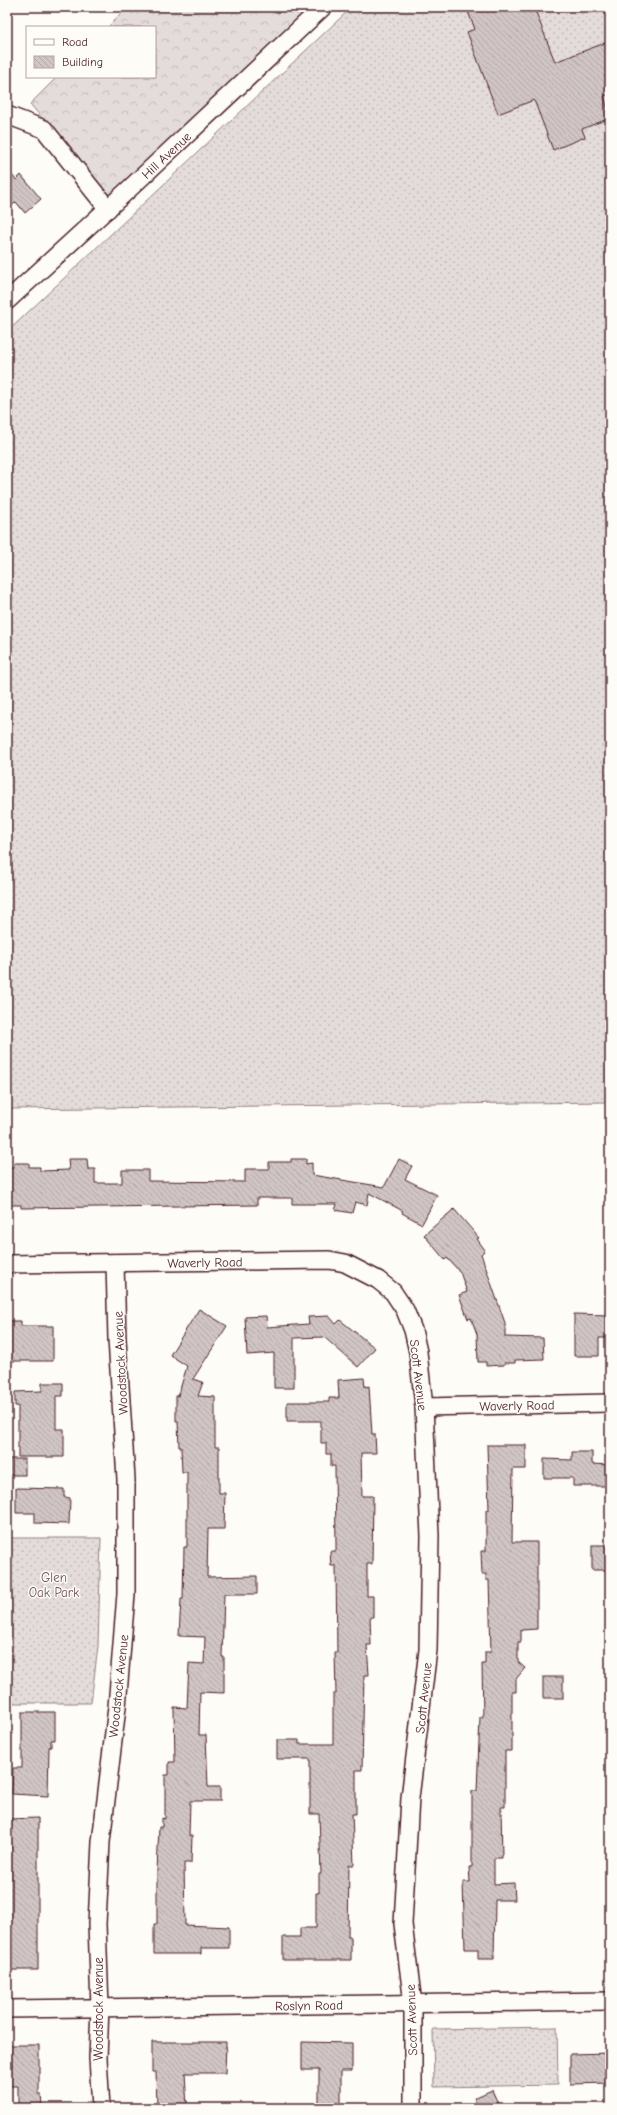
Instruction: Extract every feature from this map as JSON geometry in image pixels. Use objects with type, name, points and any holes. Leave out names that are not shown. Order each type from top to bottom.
[{"type":"street","name":"Hill Avenue","points":[[7,300],[108,209],[323,7]]},
{"type":"street","points":[[7,115],[44,129],[108,209]]},
{"type":"street","name":"Waverly Road","points":[[7,1264],[115,1264],[329,1260],[346,1263],[361,1270],[378,1280],[393,1292]]},
{"type":"street","name":"Woodstock Avenue","points":[[101,2108],[98,2058],[100,2007],[97,1924],[101,1842],[117,1707],[126,1594],[126,1479],[117,1339],[115,1264]]},
{"type":"street","name":"Scott Avenue","points":[[393,1292],[405,1310],[413,1330],[418,1352],[424,1407],[430,1536],[428,1650],[410,1798],[403,1924],[413,2004],[413,2108]]},
{"type":"street","name":"Waverly Road","points":[[424,1407],[610,1403]]},
{"type":"street","name":"Roslyn Road","points":[[7,2009],[610,2001]]},
{"type":"green space","points":[[128,7],[314,7],[109,196],[30,104],[56,78],[156,78],[156,26],[109,26]]},
{"type":"green space","points":[[352,7],[610,7],[610,1102],[7,1109],[7,332]]},
{"type":"green space","name":"Glen Oak Park","points":[[7,1538],[101,1538],[98,1646],[91,1703],[7,1703]]},
{"type":"green space","points":[[557,2027],[558,2085],[434,2087],[433,2029]]},
{"type":"building","points":[[466,7],[534,7],[555,62],[610,41],[610,94],[604,96],[610,118],[582,129],[585,137],[553,150],[534,100],[498,114],[467,32],[475,29]]},
{"type":"building","points":[[7,169],[16,180],[21,175],[41,199],[25,213],[16,202],[7,210]]},
{"type":"building","points":[[68,1159],[87,1159],[88,1169],[95,1169],[95,1183],[122,1183],[122,1170],[148,1170],[148,1181],[245,1182],[245,1169],[269,1169],[269,1162],[291,1162],[291,1159],[306,1159],[306,1164],[312,1163],[312,1175],[384,1187],[399,1159],[412,1166],[405,1179],[437,1195],[422,1224],[402,1213],[403,1211],[369,1193],[367,1205],[355,1202],[352,1213],[335,1210],[337,1204],[292,1204],[292,1198],[257,1198],[257,1205],[21,1208],[21,1205],[7,1205],[7,1167],[14,1167],[14,1163],[29,1163],[29,1167],[40,1167],[40,1171],[69,1170]]},
{"type":"building","points":[[454,1209],[479,1238],[477,1239],[485,1250],[481,1254],[505,1323],[505,1337],[543,1338],[544,1359],[515,1360],[515,1363],[486,1366],[486,1362],[478,1362],[477,1334],[471,1318],[468,1319],[459,1295],[467,1292],[460,1272],[447,1258],[445,1260],[424,1235]]},
{"type":"building","points":[[199,1309],[227,1326],[193,1379],[203,1382],[198,1396],[215,1397],[215,1447],[219,1447],[219,1493],[225,1493],[224,1529],[208,1529],[207,1577],[257,1576],[257,1594],[224,1594],[222,1657],[224,1657],[224,1693],[200,1692],[199,1735],[206,1735],[208,1787],[220,1787],[220,1801],[190,1801],[189,1836],[192,1836],[191,1863],[184,1863],[185,1925],[229,1927],[229,1948],[201,1948],[201,1954],[154,1954],[154,1924],[157,1924],[159,1827],[162,1827],[162,1818],[165,1819],[165,1775],[169,1775],[169,1762],[175,1762],[174,1707],[187,1708],[189,1663],[204,1664],[205,1637],[179,1636],[181,1599],[183,1599],[184,1547],[187,1547],[187,1472],[182,1472],[178,1421],[176,1421],[176,1396],[178,1396],[187,1366],[170,1355]]},
{"type":"building","points":[[574,1314],[608,1315],[608,1338],[599,1338],[599,1356],[574,1356]]},
{"type":"building","points":[[266,1316],[267,1327],[309,1324],[308,1317],[329,1316],[336,1324],[340,1320],[375,1348],[358,1367],[324,1337],[294,1338],[294,1388],[274,1388],[274,1353],[247,1355],[245,1317]]},
{"type":"building","points":[[7,1321],[21,1321],[21,1326],[53,1326],[53,1361],[7,1361]]},
{"type":"building","points":[[364,1378],[365,1387],[369,1386],[372,1434],[375,1434],[376,1453],[361,1453],[362,1496],[373,1496],[372,1564],[367,1564],[367,1596],[373,1596],[373,1617],[370,1617],[371,1645],[367,1645],[369,1675],[364,1675],[362,1770],[356,1770],[356,1814],[352,1814],[354,1865],[349,1865],[348,1937],[351,1937],[351,1960],[283,1960],[283,1937],[300,1937],[300,1928],[316,1928],[316,1893],[319,1893],[319,1874],[321,1874],[319,1814],[310,1814],[310,1759],[277,1759],[277,1740],[299,1740],[299,1744],[333,1744],[333,1694],[336,1694],[335,1653],[337,1653],[336,1566],[331,1566],[330,1551],[336,1551],[335,1466],[331,1466],[331,1454],[326,1454],[326,1443],[321,1443],[321,1421],[287,1421],[287,1402],[329,1402],[329,1398],[339,1398],[338,1380]]},
{"type":"building","points":[[42,1383],[63,1383],[63,1396],[56,1396],[56,1429],[64,1429],[64,1457],[18,1457],[18,1406],[15,1406],[15,1392],[42,1391]]},
{"type":"building","points":[[487,1445],[526,1445],[526,1469],[513,1469],[512,1542],[537,1542],[537,1629],[521,1630],[521,1642],[518,1642],[518,1662],[525,1668],[516,1679],[516,1692],[512,1692],[512,1751],[505,1751],[505,1807],[501,1807],[502,1858],[494,1858],[494,1884],[514,1883],[515,1900],[495,1900],[494,1959],[478,1959],[478,1949],[465,1949],[463,1882],[470,1882],[469,1867],[472,1867],[472,1791],[477,1791],[480,1717],[483,1717],[482,1664],[485,1664],[485,1652],[491,1652],[489,1580],[486,1580],[486,1574],[482,1574],[481,1551],[486,1551],[486,1510],[489,1510]]},
{"type":"building","points":[[572,1452],[592,1452],[592,1464],[610,1465],[610,1486],[573,1486],[573,1478],[544,1478],[544,1459],[572,1460]]},
{"type":"building","points":[[9,1459],[25,1459],[25,1475],[9,1475]]},
{"type":"building","points":[[16,1488],[64,1489],[64,1497],[70,1498],[69,1524],[35,1523],[35,1513],[16,1513]]},
{"type":"building","points":[[592,1545],[610,1545],[610,1570],[592,1570]]},
{"type":"building","points":[[543,1677],[563,1677],[563,1698],[543,1698]]},
{"type":"building","points":[[22,1712],[55,1712],[55,1740],[51,1740],[51,1747],[49,1747],[48,1796],[12,1794],[13,1768],[22,1768]]},
{"type":"building","points":[[38,1818],[38,1970],[7,1970],[7,1943],[9,1943],[7,1819]]},
{"type":"building","points":[[152,2042],[226,2042],[225,2073],[185,2073],[187,2108],[157,2108],[156,2072],[152,2072]]},
{"type":"building","points":[[302,2042],[352,2043],[352,2071],[341,2071],[341,2108],[325,2108],[325,2106],[319,2106],[319,2070],[302,2070]]},
{"type":"building","points":[[7,2045],[39,2045],[39,2094],[41,2094],[42,2108],[18,2108],[18,2086],[7,2086]]},
{"type":"building","points":[[610,2053],[610,2083],[570,2084],[570,2054]]},
{"type":"building","points":[[492,2090],[500,2108],[479,2108],[474,2098]]}]
